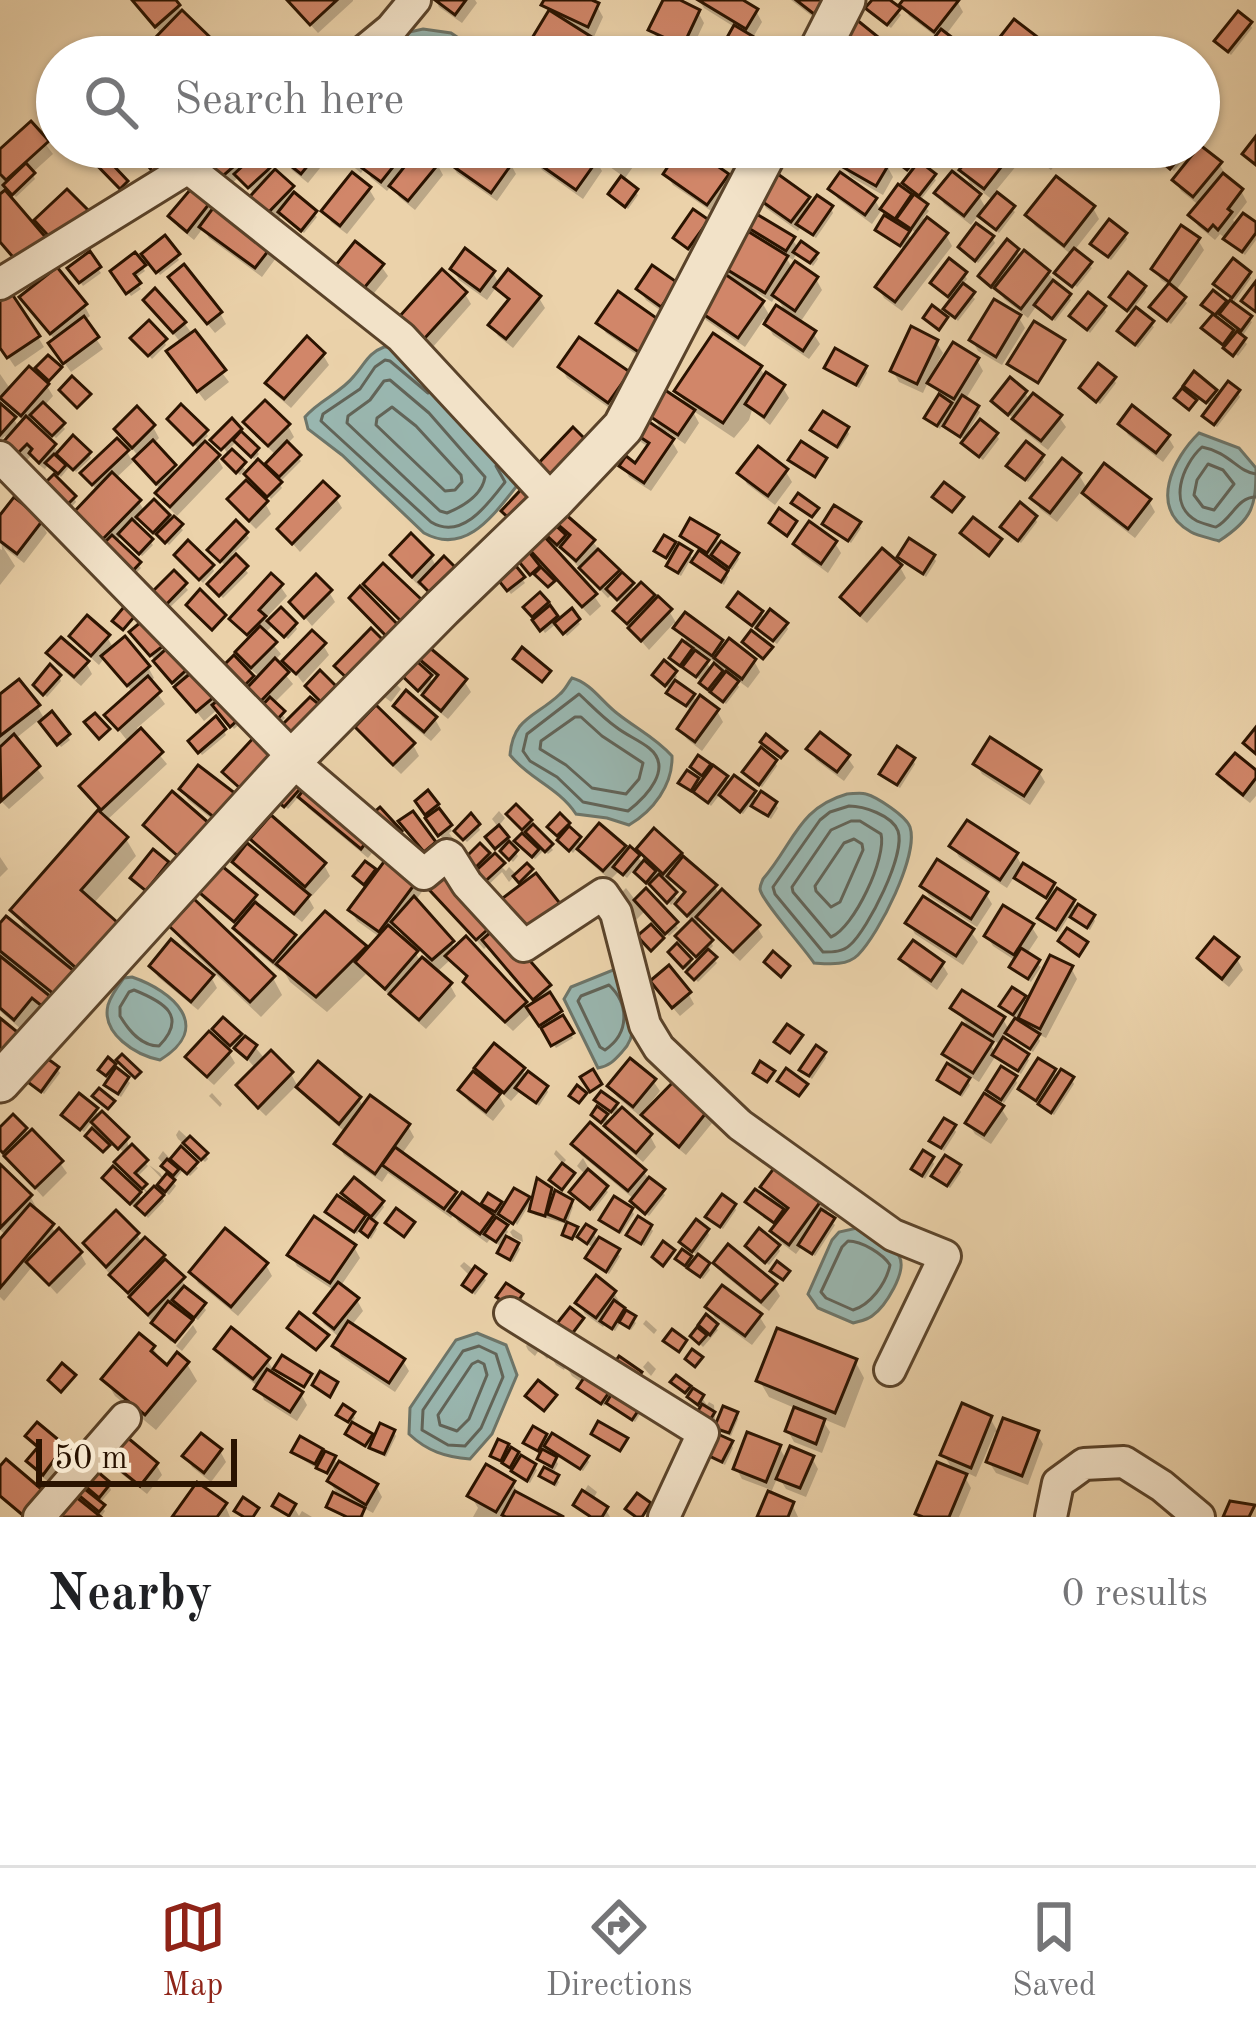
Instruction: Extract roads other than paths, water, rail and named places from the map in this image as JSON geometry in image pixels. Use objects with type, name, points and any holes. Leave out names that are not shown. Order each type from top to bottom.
[{"type":"street","points":[[382,36],[415,0]]},
{"type":"street","points":[[827,36],[845,0]]},
{"type":"street","points":[[0,284],[188,168],[401,337],[553,501]]},
{"type":"street","points":[[0,1082],[293,760],[622,427],[758,168]]},
{"type":"street","points":[[0,457],[293,760],[424,874],[450,856],[467,884],[524,946],[603,893],[616,913],[646,1025],[659,1048],[740,1125],[893,1234],[945,1256],[890,1370]]},
{"type":"street","points":[[510,1313],[703,1433],[664,1517]]},
{"type":"street","points":[[39,1517],[125,1418]]},
{"type":"street","points":[[1051,1517],[1058,1483],[1084,1465],[1124,1462],[1199,1517]]},
{"type":"water","points":[[423,29],[456,36],[405,36]]},
{"type":"water","points":[[384,347],[392,347],[520,482],[491,517],[467,535],[440,539],[424,533],[308,429],[305,417]]},
{"type":"water","points":[[1199,433],[1239,448],[1256,468],[1250,510],[1219,541],[1194,533],[1170,510],[1169,483],[1174,469]]},
{"type":"water","points":[[572,678],[591,688],[672,756],[660,796],[629,825],[576,814],[510,755],[521,725]]},
{"type":"water","points":[[847,794],[871,796],[903,818],[910,827],[909,856],[867,945],[843,963],[814,963],[760,886],[807,818]]},
{"type":"water","points":[[618,968],[632,1012],[632,1033],[616,1058],[598,1068],[564,999],[571,987]]},
{"type":"water","points":[[124,978],[161,991],[182,1011],[184,1035],[160,1060],[122,1042],[110,1025],[111,998]]},
{"type":"water","points":[[857,1228],[891,1247],[901,1263],[883,1305],[870,1317],[853,1323],[818,1308],[808,1294],[832,1240],[839,1232]]},
{"type":"water","points":[[477,1333],[506,1345],[517,1375],[492,1434],[470,1459],[452,1457],[409,1434],[410,1408],[456,1340]]}]
